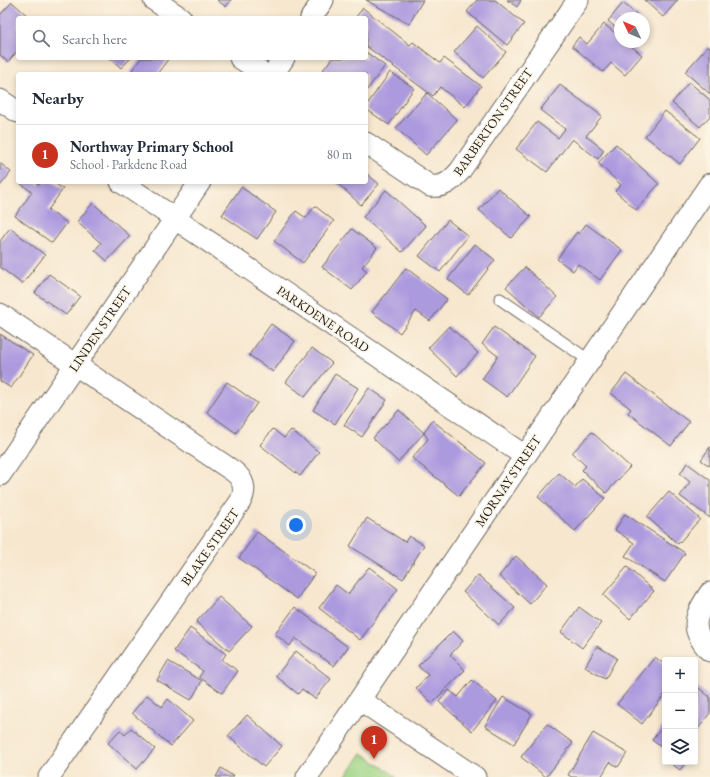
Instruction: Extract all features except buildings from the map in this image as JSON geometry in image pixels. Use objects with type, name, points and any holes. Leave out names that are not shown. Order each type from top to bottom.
[{"type":"street","points":[[154,0],[177,16]]},
{"type":"street","points":[[312,16],[323,0]]},
{"type":"street","name":"BARBERTON STREET","points":[[368,144],[430,186],[439,187],[450,182],[460,171],[578,0]]},
{"type":"street","points":[[243,60],[261,72]]},
{"type":"street","points":[[274,72],[283,60]]},
{"type":"street","points":[[0,100],[16,111]]},
{"type":"street","name":"PARKDENE ROAD","points":[[124,184],[524,456]]},
{"type":"street","name":"LINDEN STREET","points":[[0,475],[199,184]]},
{"type":"street","name":"MORNAY STREET","points":[[307,777],[710,184]]},
{"type":"street","points":[[0,314],[75,364]]},
{"type":"street","name":"BLAKE STREET","points":[[49,777],[240,502],[245,490],[240,476],[75,364]]},
{"type":"street","points":[[710,593],[698,614],[695,628],[700,640],[710,651]]},
{"type":"street","points":[[360,700],[474,777]]},
{"type":"lane","points":[[500,299],[590,361]]},
{"type":"green space","points":[[362,753],[397,777],[345,777]]},
{"type":"place","name":"Northway Primary School","points":[[374,759]]}]
